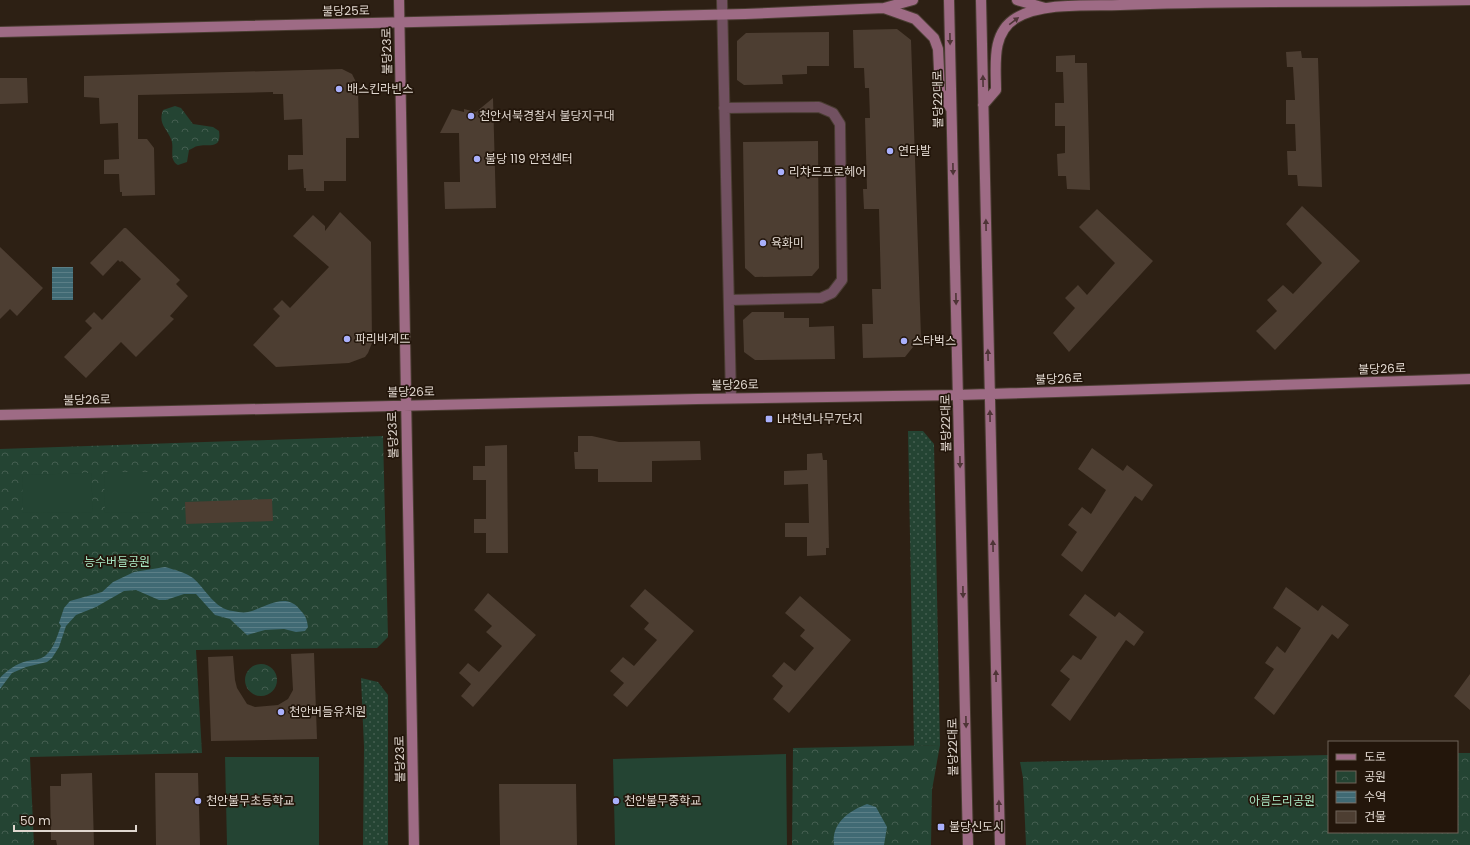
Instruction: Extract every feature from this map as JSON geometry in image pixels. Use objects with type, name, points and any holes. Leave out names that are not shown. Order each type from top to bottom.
[{"type":"street","name":"불당23로","points":[[399,0],[405,406],[411,595],[414,845]]},
{"type":"street","points":[[722,0],[731,398]]},
{"type":"street","points":[[884,8],[913,0]]},
{"type":"street","name":"불당22대로","points":[[949,0],[968,845]]},
{"type":"street","points":[[981,0],[1000,845]]},
{"type":"street","points":[[1017,0],[1045,8]]},
{"type":"street","points":[[983,105],[996,90],[996,52],[1003,30],[1016,18],[1045,8],[1159,2],[1470,0]]},
{"type":"street","name":"불당25로","points":[[0,32],[400,23],[884,8]]},
{"type":"street","points":[[884,8],[915,19],[934,38],[938,49],[940,91],[952,110]]},
{"type":"street","points":[[724,108],[819,106],[833,113],[840,124],[842,280],[832,293],[821,298],[729,300]]},
{"type":"street","name":"불당26로","points":[[0,415],[731,398],[958,395],[1470,380]]},
{"type":"green space","points":[[175,106],[181,108],[193,124],[213,127],[219,131],[219,137],[216,144],[197,146],[189,150],[187,162],[178,165],[173,160],[172,142],[161,119],[163,110]]},
{"type":"green space","points":[[908,431],[923,431],[934,444],[940,745],[914,746]]},
{"type":"green space","name":"능수버들공원","points":[[383,436],[388,637],[377,648],[196,650],[202,753],[30,757],[34,845],[0,845],[0,449]]},
{"type":"green space","points":[[104,472],[151,472],[151,512],[105,513]]},
{"type":"green space","points":[[91,473],[93,512],[23,513],[22,475]]},
{"type":"green space","points":[[261,664],[272,669],[277,680],[272,691],[261,696],[250,691],[245,680],[250,669]]},
{"type":"green space","points":[[361,678],[378,682],[388,695],[388,845],[363,845],[364,747]]},
{"type":"green space","points":[[940,745],[932,790],[931,845],[792,845],[793,748]]},
{"type":"green space","name":"아름드리공원","points":[[1458,753],[1470,753],[1470,845],[1026,845],[1023,778],[1020,762],[1328,755],[1328,833],[1458,833]]},
{"type":"green space","points":[[786,754],[787,845],[615,845],[613,759]]},
{"type":"green space","points":[[225,757],[319,757],[319,845],[227,845]]},
{"type":"water","points":[[52,267],[73,267],[73,300],[52,300]]},
{"type":"water","points":[[165,567],[193,578],[215,603],[226,609],[246,612],[276,602],[289,602],[295,605],[304,615],[307,620],[308,627],[305,631],[296,632],[284,629],[265,630],[247,635],[230,619],[215,615],[196,594],[184,594],[166,600],[159,600],[136,590],[124,591],[96,607],[76,615],[66,626],[59,647],[52,658],[47,662],[26,667],[12,673],[0,689],[0,678],[9,670],[23,662],[41,658],[51,650],[61,626],[59,623],[64,608],[70,601],[102,592],[113,582],[134,572]]},
{"type":"water","points":[[867,804],[876,807],[887,827],[884,845],[834,845],[835,830],[838,824],[848,814]]},
{"type":"building","points":[[897,29],[911,40],[921,337],[905,357],[863,358],[862,324],[873,324],[872,289],[881,289],[879,209],[864,209],[863,189],[867,189],[865,118],[870,118],[869,88],[865,88],[864,68],[854,68],[853,30]]},
{"type":"building","points":[[829,32],[829,66],[807,66],[807,74],[782,75],[783,84],[744,85],[737,80],[737,41],[746,33]]},
{"type":"building","points":[[1301,51],[1302,58],[1318,58],[1322,187],[1298,186],[1297,175],[1288,175],[1287,151],[1296,151],[1295,124],[1286,124],[1286,100],[1295,100],[1293,67],[1287,67],[1286,52]]},
{"type":"building","points":[[1075,55],[1075,63],[1087,63],[1090,190],[1067,189],[1066,176],[1058,176],[1057,154],[1065,153],[1065,126],[1055,126],[1055,103],[1064,103],[1063,72],[1056,72],[1056,56]]},
{"type":"building","points":[[342,69],[352,74],[358,86],[359,138],[346,138],[346,181],[324,181],[324,191],[306,191],[306,188],[304,188],[303,169],[288,170],[288,155],[303,155],[302,119],[284,120],[283,94],[273,94],[273,92],[138,95],[138,139],[147,139],[154,148],[155,195],[122,196],[122,192],[120,192],[119,174],[104,174],[104,160],[119,159],[118,123],[100,124],[99,98],[84,97],[84,76]]},
{"type":"building","points":[[0,78],[27,78],[28,103],[0,104]]},
{"type":"building","name":"불당 119 안전센터","points":[[493,98],[496,208],[445,209],[444,182],[460,182],[459,133],[440,133],[452,109],[464,112],[464,109],[476,112]]},
{"type":"building","points":[[818,141],[819,268],[812,276],[755,277],[745,268],[743,142]]},
{"type":"building","points":[[1302,206],[1360,261],[1275,350],[1256,331],[1277,311],[1267,300],[1283,285],[1293,294],[1322,263],[1286,224]]},
{"type":"building","points":[[1097,209],[1153,261],[1069,352],[1053,333],[1075,308],[1065,298],[1078,285],[1087,295],[1115,263],[1079,227]]},
{"type":"building","points":[[340,212],[371,242],[372,343],[368,353],[365,357],[349,363],[276,367],[253,345],[280,316],[273,309],[282,300],[290,308],[329,267],[293,236],[313,215],[325,226],[325,231]]},
{"type":"building","points":[[124,228],[126,228],[180,280],[176,284],[188,296],[170,316],[174,319],[136,357],[121,342],[86,378],[64,357],[92,328],[85,321],[94,312],[102,320],[141,279],[122,261],[120,262],[118,260],[103,276],[90,263]]},
{"type":"building","points":[[0,247],[43,288],[17,316],[10,309],[0,319]]},
{"type":"building","points":[[752,312],[784,312],[784,318],[809,318],[809,327],[834,326],[835,359],[755,360],[744,352],[743,320]]},
{"type":"building","points":[[578,436],[592,436],[619,442],[700,441],[701,460],[652,461],[652,482],[598,482],[598,469],[575,469],[574,452],[578,452]]},
{"type":"building","points":[[507,445],[508,553],[486,553],[486,533],[474,533],[474,519],[486,519],[486,480],[473,480],[473,466],[485,466],[485,446]]},
{"type":"building","points":[[1092,448],[1123,471],[1127,465],[1153,485],[1142,501],[1135,496],[1082,572],[1061,555],[1077,532],[1068,525],[1082,507],[1091,514],[1106,490],[1078,469]]},
{"type":"building","points":[[822,453],[823,460],[827,460],[829,548],[826,548],[826,555],[807,556],[807,537],[785,537],[785,523],[809,523],[808,484],[784,485],[784,471],[807,470],[807,454]]},
{"type":"building","points":[[272,499],[273,521],[186,524],[185,502]]},
{"type":"building","points":[[1286,587],[1318,611],[1322,605],[1349,625],[1338,639],[1332,634],[1274,715],[1254,698],[1274,669],[1265,663],[1277,646],[1285,653],[1301,628],[1273,608]]},
{"type":"building","points":[[645,589],[694,631],[627,707],[613,695],[624,683],[610,671],[623,657],[634,666],[657,640],[644,629],[649,623],[630,606]]},
{"type":"building","points":[[488,593],[536,635],[473,707],[461,696],[471,684],[459,673],[468,663],[479,672],[502,646],[486,632],[492,626],[474,610]]},
{"type":"building","points":[[1085,594],[1115,617],[1119,612],[1144,632],[1134,646],[1126,640],[1070,721],[1051,705],[1070,679],[1060,671],[1073,655],[1081,660],[1097,637],[1069,615]]},
{"type":"building","points":[[800,596],[851,640],[789,713],[773,699],[783,686],[772,676],[784,662],[795,671],[814,648],[800,636],[805,630],[785,613]]},
{"type":"building","points":[[314,653],[317,739],[211,741],[208,657],[233,656],[237,688],[247,704],[255,707],[278,705],[288,699],[293,690],[291,654]]},
{"type":"building","points":[[1470,674],[1470,710],[1454,696]]},
{"type":"building","points":[[92,773],[94,845],[57,845],[56,840],[51,840],[50,786],[61,786],[61,774]]},
{"type":"building","points":[[155,773],[198,773],[200,845],[156,845]]},
{"type":"building","points":[[499,784],[576,784],[577,845],[500,845]]},
{"type":"place","name":"배스킨라빈스","points":[[339,89]]},
{"type":"place","name":"천안서북경찰서 불당지구대","points":[[471,116]]},
{"type":"place","name":"연타발","points":[[890,151]]},
{"type":"place","name":"불당 119 안전센터","points":[[477,159]]},
{"type":"place","name":"리챠드프로헤어","points":[[781,172]]},
{"type":"place","name":"육화미","points":[[763,243]]},
{"type":"place","name":"파리바게뜨","points":[[347,339]]},
{"type":"place","name":"스타벅스","points":[[904,341]]},
{"type":"place","name":"LH천년나무7단지","points":[[769,419]]},
{"type":"place","name":"천안버들유치원","points":[[281,712]]},
{"type":"place","name":"천안불무초등학교","points":[[198,801]]},
{"type":"place","name":"천안불무중학교","points":[[616,801]]},
{"type":"place","name":"불당신도시","points":[[941,827]]}]
